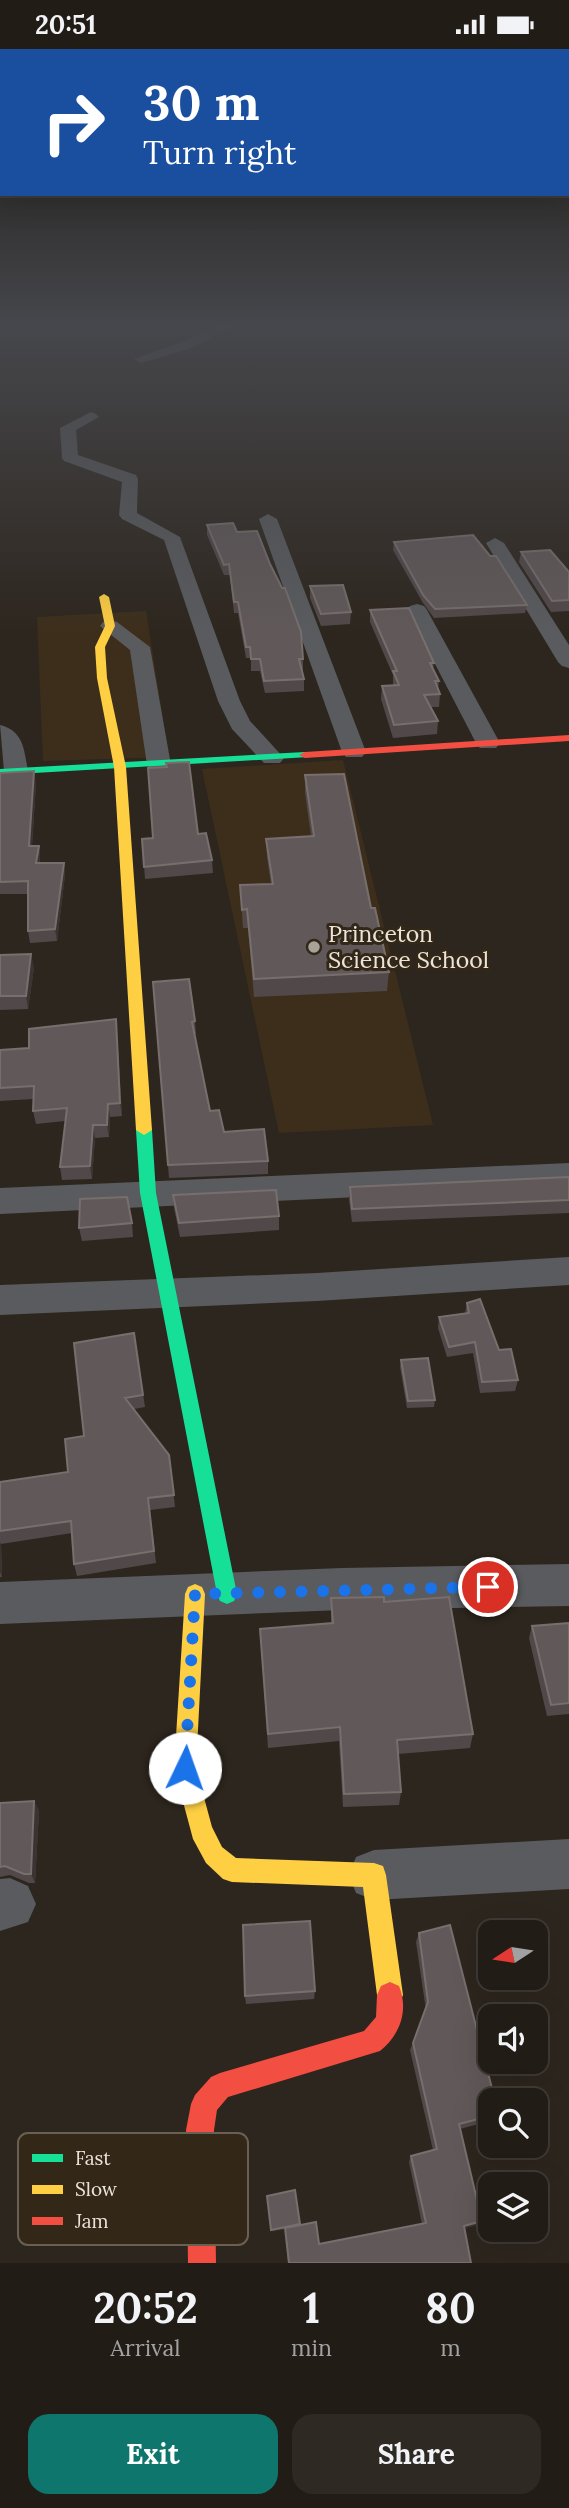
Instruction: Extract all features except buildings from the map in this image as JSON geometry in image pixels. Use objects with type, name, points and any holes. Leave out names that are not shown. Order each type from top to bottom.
[{"type":"street","points":[[68,429],[70,459],[122,474],[130,479],[128,515],[171,537],[229,701],[240,724],[272,758]]},
{"type":"street","points":[[268,519],[354,752]]},
{"type":"street","points":[[495,543],[569,662]]},
{"type":"street","points":[[104,597],[110,626],[100,647],[102,678],[120,767],[148,1192],[168,1293],[211,1594],[185,1768],[201,1831],[214,1855],[232,1870],[374,1875],[569,1864]]},
{"type":"street","points":[[417,610],[488,743]]},
{"type":"street","points":[[110,626],[141,647],[159,765]]},
{"type":"street","points":[[0,732],[11,740],[8,772],[159,765],[569,738]]},
{"type":"street","points":[[0,1201],[148,1192],[569,1175]]},
{"type":"street","points":[[0,1300],[569,1271]]},
{"type":"street","points":[[0,1604],[211,1594],[569,1585]]},
{"type":"street","points":[[200,2133],[204,2104],[220,2086],[370,2042],[384,2032],[392,2011],[374,1875]]},
{"type":"street","points":[[202,2245],[202,2263]]},
{"type":"shaded area","points":[[146,611],[169,757],[43,761],[37,617]]},
{"type":"shaded area","name":"Princeton Science School","points":[[343,760],[433,1125],[279,1133],[202,769]]},
{"type":"traffic: fast","points":[[0,772],[305,755]]},
{"type":"traffic: fast","points":[[144,1130],[148,1193],[227,1594]]},
{"type":"traffic: slow","points":[[104,597],[110,626],[100,647],[102,678],[120,767],[144,1130]]},
{"type":"traffic: slow","points":[[195,1594],[185,1768],[201,1831],[214,1855],[232,1870],[374,1875],[390,1995]]},
{"type":"traffic: jam","points":[[305,755],[569,738]]},
{"type":"traffic: jam","points":[[200,2133],[204,2104],[220,2086],[371,2042],[382,2032],[388,2021],[390,1995]]},
{"type":"traffic: jam","points":[[202,2245],[202,2263]]},
{"type":"place","name":"Princeton Science School","points":[[314,947]]},
{"type":"route","points":[[185,1768],[195,1594],[488,1587]]}]
